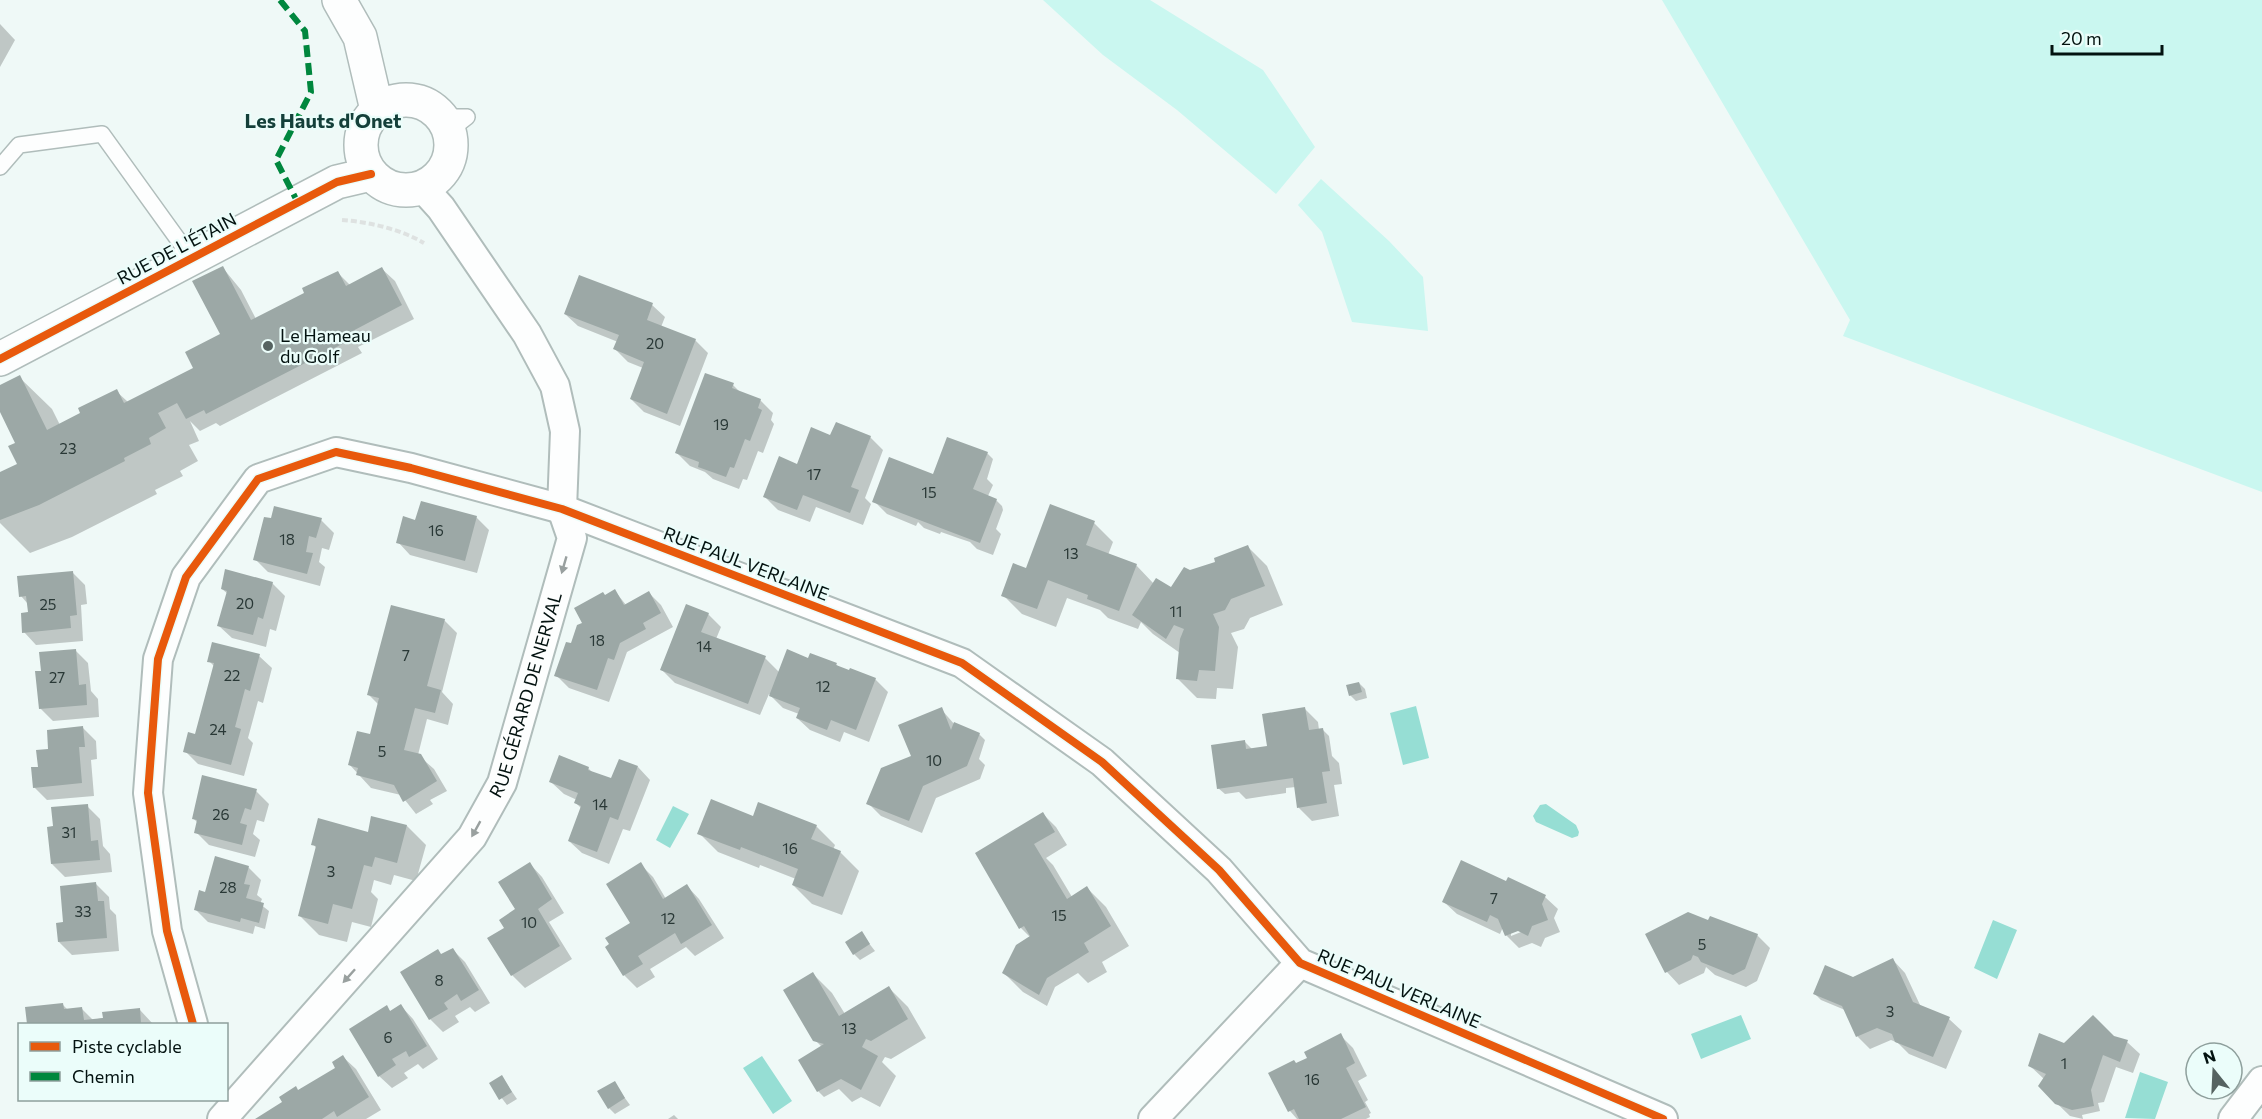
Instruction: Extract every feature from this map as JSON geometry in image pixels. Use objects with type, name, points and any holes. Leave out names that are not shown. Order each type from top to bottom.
[{"type":"street","points":[[339,0],[360,37],[369,77],[388,105]]},
{"type":"street","points":[[414,101],[430,106],[445,124],[451,147],[448,162],[434,190],[404,191],[385,186],[366,166],[360,144],[362,132],[368,120],[388,105],[414,101]]},
{"type":"street","name":"RUE DE L'ÉTAIN","points":[[0,359],[366,166]]},
{"type":"street","name":"RUE GÉRARD DE NERVAL","points":[[221,1119],[472,837],[502,783],[572,538],[562,509],[565,430],[555,386],[527,333],[471,253],[434,190]]},
{"type":"street","name":"RUE PAUL VERLAINE","points":[[194,1023],[167,931],[148,794],[158,659],[186,577],[258,479],[336,452],[411,468],[562,509],[962,663],[1102,762],[1219,870],[1300,963],[1664,1119]]},
{"type":"street","points":[[1153,1119],[1300,963]]},
{"type":"street","points":[[2233,1119],[2262,1081]]},
{"type":"street","points":[[215,1101],[221,1119]]},
{"type":"lane","points":[[0,167],[19,145],[102,134],[192,259]]},
{"type":"path","points":[[335,220],[364,222],[411,235],[433,248],[451,267],[471,253]]},
{"type":"shaded area","points":[[1043,0],[1150,0],[1263,70],[1315,147],[1276,194],[1177,110],[1103,55]]},
{"type":"shaded area","points":[[1662,0],[2262,0],[2262,492],[1843,336],[1850,320]]},
{"type":"shaded area","points":[[1321,179],[1389,241],[1423,277],[1428,331],[1352,322],[1322,232],[1298,205]]},
{"type":"shaded area","points":[[1416,706],[1429,758],[1403,765],[1390,713]]},
{"type":"shaded area","points":[[1546,804],[1576,825],[1578,836],[1572,838],[1536,822],[1533,816],[1540,805]]},
{"type":"shaded area","points":[[673,806],[689,814],[670,848],[656,840]]},
{"type":"shaded area","points":[[1993,920],[2017,930],[1997,979],[1974,968]]},
{"type":"shaded area","points":[[1741,1015],[1751,1039],[1701,1059],[1691,1034]]},
{"type":"shaded area","points":[[762,1056],[792,1101],[773,1114],[743,1068]]},
{"type":"shaded area","points":[[2140,1072],[2168,1082],[2155,1119],[2125,1118]]},
{"type":"building","points":[[223,266],[251,320],[304,293],[302,288],[338,271],[346,286],[382,267],[402,305],[347,334],[350,340],[206,414],[204,410],[186,419],[177,403],[158,413],[166,428],[149,438],[151,444],[124,458],[125,461],[39,505],[0,520],[0,472],[17,464],[8,446],[15,443],[0,412],[0,385],[20,375],[47,430],[80,413],[78,408],[117,389],[124,403],[193,368],[185,352],[220,334],[192,281]]},
{"type":"building","points":[[579,275],[653,303],[647,320],[696,339],[667,414],[630,399],[644,362],[613,349],[619,335],[564,314]]},
{"type":"building","points":[[705,373],[734,383],[732,388],[761,399],[758,408],[762,410],[750,441],[745,439],[734,468],[730,467],[726,477],[698,467],[699,462],[675,453]]},
{"type":"building","points":[[836,422],[871,436],[851,487],[859,490],[850,513],[803,495],[797,510],[763,497],[779,456],[797,464],[811,427],[830,435]]},
{"type":"building","points":[[947,437],[988,452],[973,489],[997,499],[980,543],[872,502],[889,457],[933,474]]},
{"type":"building","points":[[421,501],[477,516],[465,561],[396,543],[403,516],[415,520]]},
{"type":"building","points":[[1050,504],[1095,521],[1086,545],[1137,564],[1119,611],[1087,599],[1088,595],[1048,580],[1037,609],[1001,596],[1013,563],[1026,568]]},
{"type":"building","points":[[274,506],[322,518],[316,538],[309,536],[306,552],[313,553],[307,574],[253,560],[264,517],[271,518]]},
{"type":"building","points":[[1248,545],[1265,586],[1231,599],[1225,610],[1213,614],[1219,627],[1215,671],[1199,670],[1197,681],[1176,679],[1180,639],[1184,629],[1174,625],[1166,639],[1132,615],[1156,578],[1171,587],[1184,567],[1190,570],[1215,562],[1214,558]]},
{"type":"building","points":[[225,569],[273,582],[263,619],[258,617],[253,635],[217,626],[227,591],[221,589]]},
{"type":"building","points":[[73,571],[77,615],[70,616],[71,628],[22,633],[21,613],[28,612],[26,596],[19,597],[17,576]]},
{"type":"building","points":[[615,589],[624,605],[649,591],[661,613],[643,623],[646,629],[620,643],[614,660],[608,658],[597,690],[554,676],[566,642],[571,643],[577,625],[582,623],[574,608],[603,592],[605,595]]},
{"type":"building","points":[[686,604],[709,613],[701,632],[766,656],[748,704],[660,670]]},
{"type":"building","points":[[391,605],[445,619],[427,686],[441,690],[435,713],[415,708],[404,750],[421,754],[437,781],[403,802],[394,785],[356,775],[358,768],[348,765],[357,731],[370,734],[379,698],[367,695]]},
{"type":"building","points":[[212,642],[260,654],[250,691],[245,689],[235,727],[241,729],[231,765],[183,752],[188,732],[195,734],[214,663],[207,662]]},
{"type":"building","points":[[76,649],[79,685],[86,684],[87,705],[39,709],[35,671],[41,671],[39,652]]},
{"type":"building","points":[[787,649],[808,658],[810,653],[849,670],[850,668],[876,678],[856,730],[831,720],[827,730],[796,718],[800,708],[769,696]]},
{"type":"building","points":[[1359,682],[1362,692],[1349,696],[1346,685]]},
{"type":"building","points":[[942,707],[951,730],[954,722],[980,733],[967,766],[923,786],[909,821],[866,804],[881,768],[911,756],[898,725]]},
{"type":"building","points":[[1305,707],[1309,730],[1323,728],[1330,771],[1322,772],[1327,803],[1297,808],[1293,778],[1217,789],[1211,745],[1245,740],[1246,749],[1267,746],[1262,714]]},
{"type":"building","points":[[83,726],[85,747],[79,747],[82,783],[33,788],[31,767],[38,767],[36,750],[48,749],[47,730]]},
{"type":"building","points":[[559,755],[589,767],[588,770],[611,778],[619,759],[638,766],[618,820],[610,817],[597,852],[568,841],[581,806],[574,803],[578,793],[549,782]]},
{"type":"building","points":[[202,775],[257,789],[251,810],[245,808],[240,823],[247,825],[242,845],[194,833],[197,820],[192,819]]},
{"type":"building","points":[[711,799],[753,816],[758,802],[817,825],[811,839],[841,851],[823,897],[792,885],[798,869],[741,847],[740,850],[697,834]]},
{"type":"building","points":[[88,804],[91,841],[98,840],[100,860],[51,864],[47,827],[53,826],[51,807]]},
{"type":"building","points":[[1043,812],[1055,832],[1034,844],[1067,899],[1087,886],[1111,926],[1084,943],[1089,952],[1047,978],[1039,995],[1002,973],[1016,945],[1030,936],[1024,926],[1019,929],[975,853]]},
{"type":"building","points":[[371,816],[407,825],[397,863],[375,857],[372,867],[364,865],[352,909],[333,904],[328,924],[298,916],[316,846],[311,845],[318,818],[368,832]]},
{"type":"building","points":[[215,856],[249,866],[244,884],[250,885],[246,898],[264,903],[259,923],[241,918],[240,922],[194,910],[199,890],[205,892]]},
{"type":"building","points":[[1461,860],[1506,881],[1508,877],[1546,895],[1542,904],[1548,920],[1532,926],[1528,936],[1518,931],[1505,936],[1498,919],[1490,915],[1487,922],[1442,902]]},
{"type":"building","points":[[530,862],[552,899],[538,909],[560,946],[511,976],[487,938],[504,928],[499,920],[515,909],[498,882]]},
{"type":"building","points":[[641,862],[663,899],[687,884],[712,925],[681,944],[675,933],[638,956],[643,964],[623,976],[605,947],[609,944],[605,938],[630,923],[606,884]]},
{"type":"building","points":[[96,882],[98,901],[104,901],[107,938],[58,942],[56,923],[63,922],[60,886]]},
{"type":"building","points":[[1688,912],[1708,920],[1710,916],[1758,934],[1745,969],[1733,975],[1701,962],[1693,955],[1691,960],[1665,973],[1645,934]]},
{"type":"building","points":[[862,931],[870,944],[853,955],[845,942]]},
{"type":"building","points":[[453,948],[479,990],[461,1001],[457,994],[444,1003],[448,1009],[429,1020],[400,972],[438,949],[441,954]]},
{"type":"building","points":[[1893,958],[1913,1002],[1950,1017],[1933,1057],[1895,1042],[1892,1034],[1877,1028],[1856,1037],[1842,1006],[1813,994],[1825,965],[1853,977]]},
{"type":"building","points":[[813,972],[839,1016],[889,986],[908,1019],[871,1041],[866,1039],[862,1047],[878,1056],[861,1090],[841,1079],[817,1092],[798,1060],[824,1044],[813,1041],[783,990]]},
{"type":"building","points":[[63,1003],[64,1009],[82,1007],[84,1020],[103,1018],[102,1012],[140,1008],[141,1023],[27,1023],[25,1007]]},
{"type":"building","points":[[401,1004],[427,1046],[409,1057],[406,1051],[392,1059],[396,1065],[378,1077],[349,1029],[387,1005],[390,1011]]},
{"type":"building","points":[[2093,1015],[2114,1036],[2128,1040],[2120,1062],[2103,1055],[2091,1090],[2094,1106],[2072,1110],[2055,1104],[2038,1086],[2046,1074],[2028,1066],[2039,1033],[2064,1043]]},
{"type":"building","points":[[1341,1033],[1355,1063],[1346,1068],[1366,1107],[1341,1119],[1299,1119],[1294,1109],[1288,1112],[1268,1073],[1294,1060],[1296,1063],[1307,1058],[1304,1052]]},
{"type":"building","points":[[343,1055],[369,1097],[337,1117],[334,1111],[322,1119],[255,1119],[282,1102],[279,1097],[296,1086],[298,1090],[335,1068],[332,1062]]},
{"type":"building","points":[[502,1075],[512,1092],[499,1100],[489,1083]]},
{"type":"building","points":[[615,1081],[625,1098],[608,1109],[597,1091]]},
{"type":"marked path","points":[[280,0],[305,31],[311,92],[276,160],[298,203]]},
{"type":"cycle path","points":[[0,359],[337,182],[371,174]]},
{"type":"cycle path","points":[[193,1023],[167,931],[148,793],[158,659],[186,577],[258,479],[336,452],[411,468],[562,509],[962,663],[1102,762],[1219,870],[1300,963],[1663,1119]]},
{"type":"place","name":"Le Hameau du Golf","points":[[268,346]]},
{"type":"district","name":"Les Hauts d'Onet","points":[[323,121]]}]
